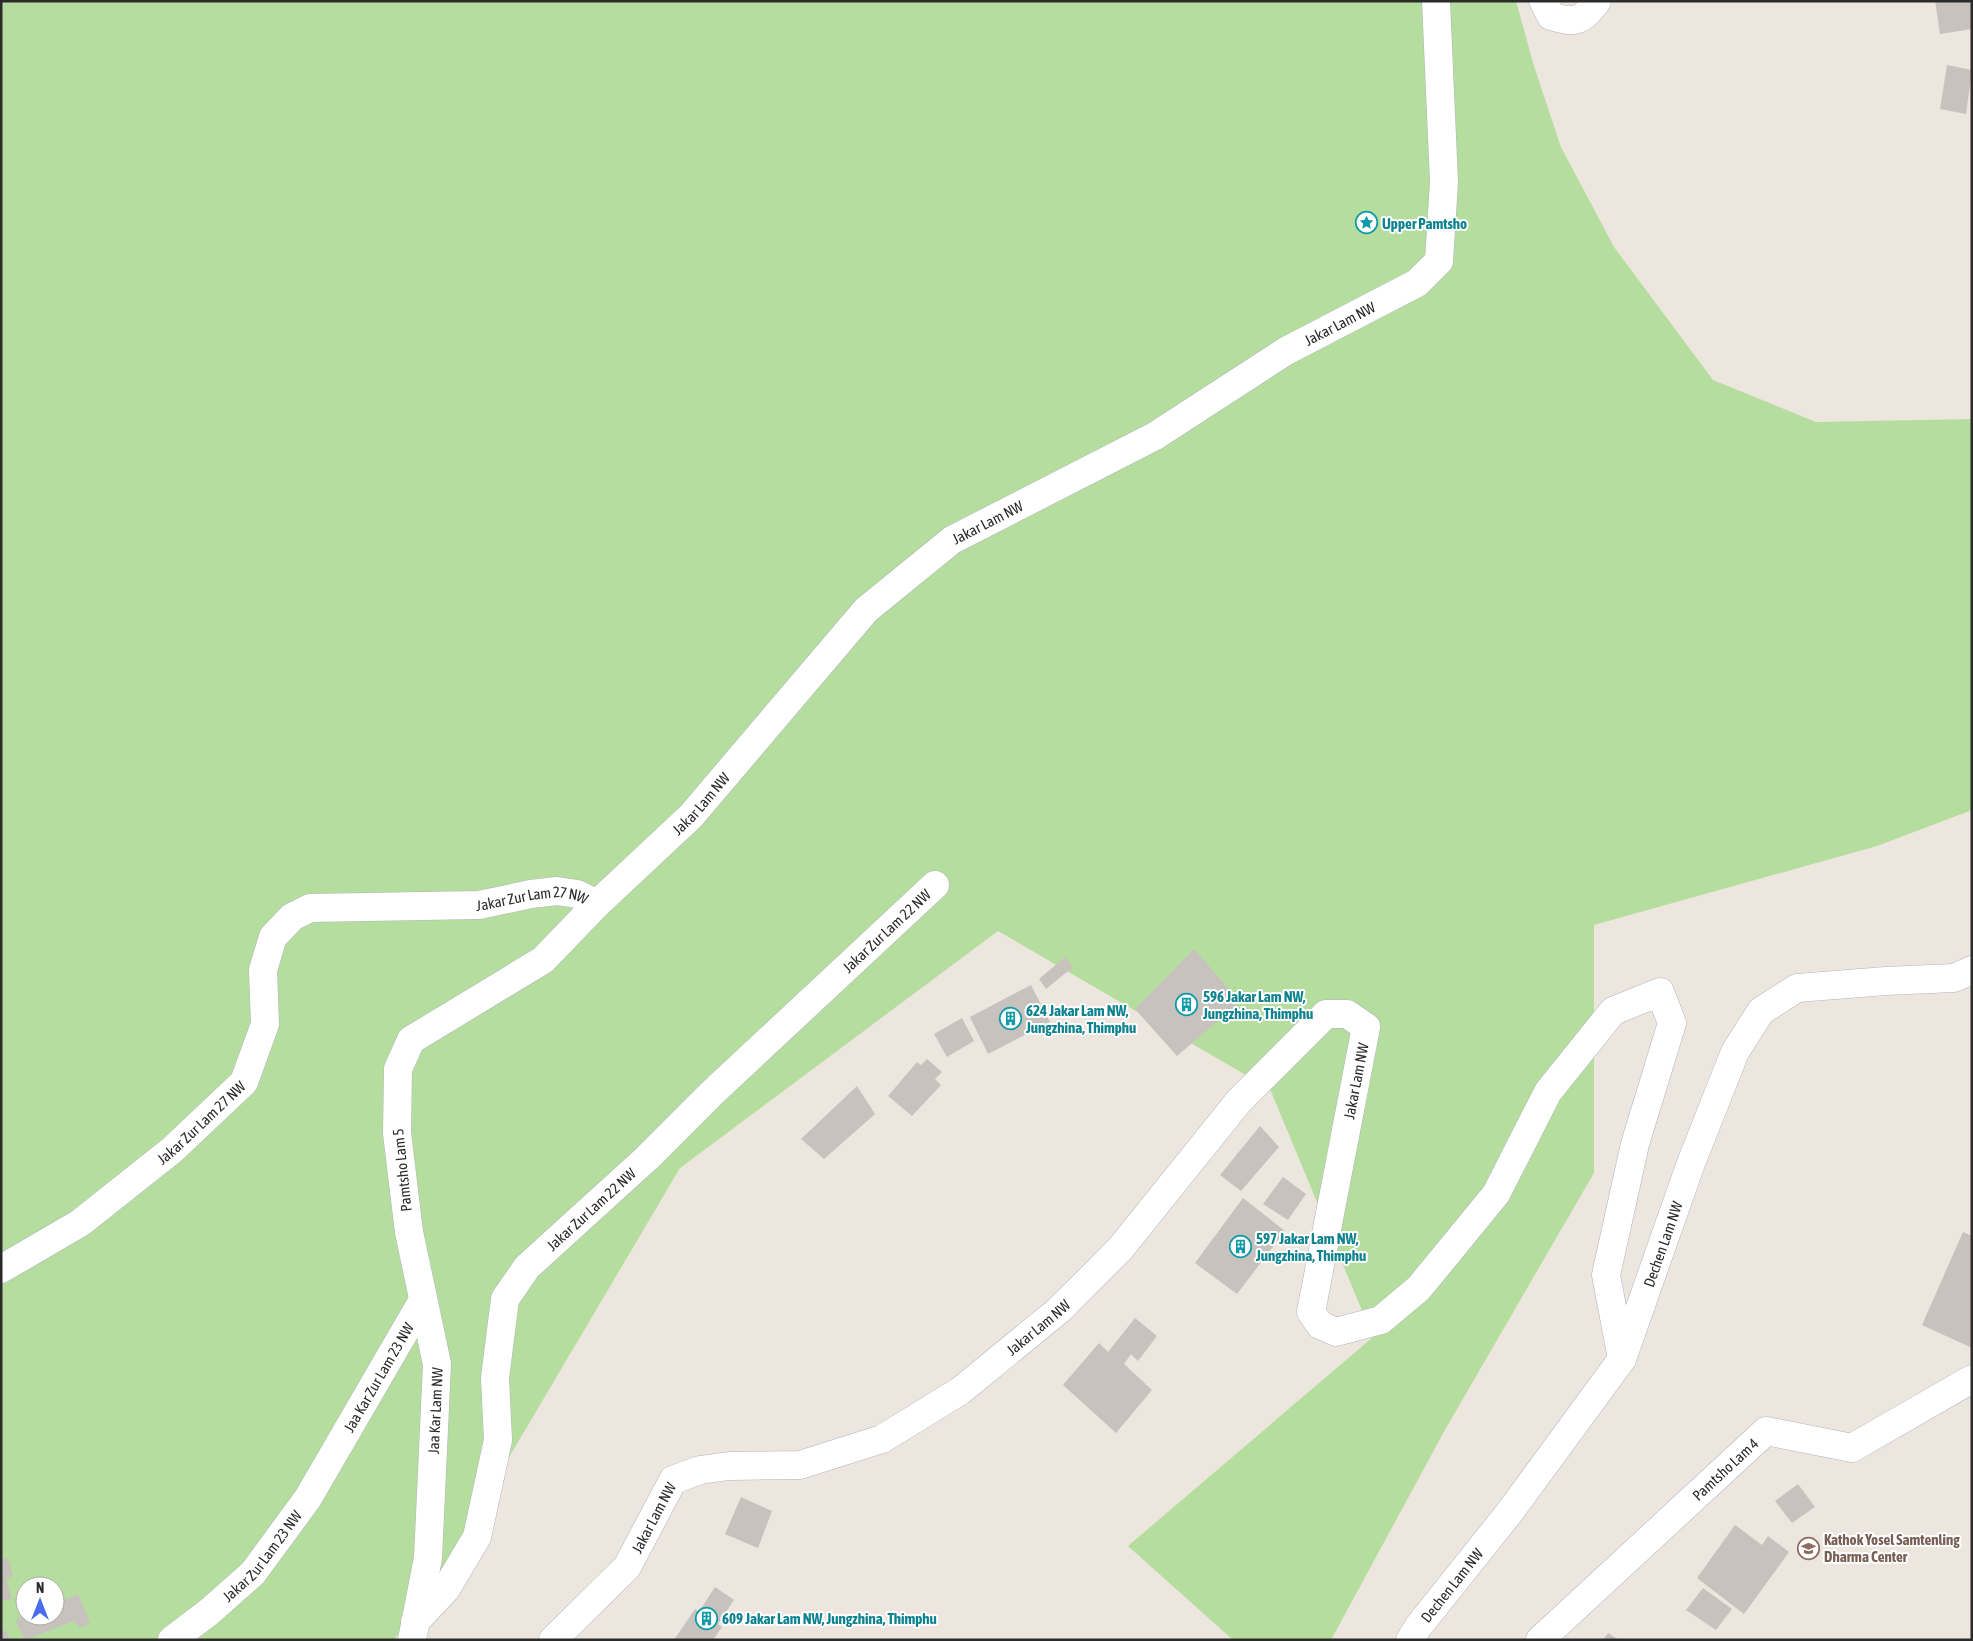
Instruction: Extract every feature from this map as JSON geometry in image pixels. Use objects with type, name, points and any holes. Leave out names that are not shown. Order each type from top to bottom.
[{"type":"street","name":"Jakar Lam NW","points":[[411,1040],[543,960],[596,904],[691,816],[866,610],[952,540],[1155,436],[1286,351],[1417,283],[1439,260],[1444,182],[1436,1]]},
{"type":"street","points":[[1543,1],[1551,16],[1567,21],[1584,17],[1597,1]]},
{"type":"street","name":"Jakar Zur Lam 22 NW","points":[[413,1631],[446,1590],[477,1537],[498,1440],[495,1378],[505,1299],[527,1267],[647,1158],[712,1093],[935,885]]},
{"type":"street","name":"Jakar Zur Lam 27 NW","points":[[1,1269],[80,1223],[172,1150],[244,1082],[265,1024],[263,970],[273,937],[292,918],[310,908],[478,905],[531,894],[557,891],[577,894],[596,904]]},
{"type":"street","name":"Dechen Lam NW","points":[[1410,1640],[1418,1627],[1509,1513],[1622,1359],[1698,1144],[1735,1052],[1761,1011],[1798,988],[1954,978],[1972,970]]},
{"type":"street","name":"Jakar Lam NW","points":[[553,1640],[626,1568],[673,1480],[700,1470],[729,1466],[800,1465],[882,1439],[967,1385],[1059,1310],[1120,1249],[1239,1101],[1326,1014],[1347,1014],[1366,1027],[1311,1312],[1320,1325],[1336,1332],[1382,1320],[1419,1288],[1496,1194],[1548,1092],[1613,1012],[1660,992],[1672,1022],[1635,1144],[1606,1275],[1622,1359]]},
{"type":"street","name":"Pamtsho Lam 5","points":[[411,1040],[398,1069],[397,1133],[409,1232],[423,1300]]},
{"type":"street","name":"Jaa Kar Lam NW","points":[[413,1631],[428,1558],[437,1364],[423,1300]]},
{"type":"street","name":"Jaa Kar Zur Lam 23 NW","points":[[332,1455],[423,1300]]},
{"type":"street","name":"Pamtsho Lam 4","points":[[1540,1640],[1766,1431],[1852,1448],[1972,1379]]},
{"type":"street","name":"Jakar Zur Lam 23 NW","points":[[172,1640],[210,1612],[254,1573],[308,1498],[332,1455]]},
{"type":"green space","points":[[1,1],[1516,1],[1534,66],[1561,147],[1614,247],[1713,380],[1816,422],[1972,419],[1972,810],[1877,846],[1594,925],[1594,1173],[1446,1428],[1331,1640],[1233,1640],[1128,1546],[1373,1337],[1270,1089],[998,931],[680,1168],[430,1591],[394,1640],[1,1640]]},
{"type":"building","points":[[1935,1],[1972,1],[1972,29],[1940,34]]},
{"type":"building","points":[[1947,65],[1972,70],[1966,114],[1940,109]]},
{"type":"building","name":"596 Jakar Lam NW, Jungzhina, Thimphu","points":[[1194,949],[1240,1002],[1177,1056],[1135,1009]]},
{"type":"building","points":[[1065,957],[1073,967],[1046,989],[1039,979]]},
{"type":"building","name":"624 Jakar Lam NW, Jungzhina, Thimphu","points":[[1031,985],[1050,1022],[988,1054],[970,1017]]},
{"type":"building","points":[[962,1018],[974,1041],[947,1057],[934,1034]]},
{"type":"building","points":[[927,1059],[942,1072],[935,1079],[941,1085],[912,1116],[888,1096],[917,1062],[921,1065]]},
{"type":"building","points":[[857,1086],[875,1114],[824,1159],[801,1139]]},
{"type":"building","points":[[1260,1126],[1279,1147],[1241,1191],[1220,1175]]},
{"type":"building","points":[[1283,1177],[1306,1194],[1288,1220],[1263,1204]]},
{"type":"building","name":"597 Jakar Lam NW, Jungzhina, Thimphu","points":[[1243,1198],[1285,1231],[1237,1294],[1195,1263]]},
{"type":"building","points":[[1963,1232],[1972,1236],[1972,1348],[1922,1325]]},
{"type":"building","points":[[1135,1318],[1157,1336],[1138,1361],[1131,1354],[1124,1364],[1152,1390],[1116,1433],[1063,1385],[1099,1343],[1108,1352]]},
{"type":"building","points":[[1798,1484],[1815,1507],[1792,1523],[1775,1501]]},
{"type":"building","points":[[741,1497],[772,1511],[758,1548],[725,1534]]},
{"type":"building","points":[[1735,1525],[1762,1545],[1768,1536],[1789,1552],[1744,1614],[1697,1578]]},
{"type":"building","points":[[8,1558],[13,1576],[6,1579],[12,1599],[1,1601],[1,1560]]},
{"type":"building","name":"609 Jakar Lam NW, Jungzhina, Thimphu","points":[[715,1587],[734,1600],[718,1624],[722,1627],[713,1640],[674,1640],[695,1609],[699,1612]]},
{"type":"building","points":[[1703,1588],[1732,1609],[1716,1630],[1686,1610]]},
{"type":"building","points":[[78,1594],[90,1623],[79,1628],[74,1621],[65,1624],[65,1600]]},
{"type":"building","points":[[18,1626],[61,1626],[25,1640]]},
{"type":"building","points":[[6,1630],[10,1640],[1,1640],[1,1632]]},
{"type":"building","points":[[1608,1633],[1619,1640],[1603,1640]]},
{"type":"place","name":"Upper Pamtsho","points":[[1366,223]]},
{"type":"place","name":"596 Jakar Lam NW, Jungzhina, Thimphu","points":[[1187,1005]]},
{"type":"place","name":"624 Jakar Lam NW, Jungzhina, Thimphu","points":[[1010,1019]]},
{"type":"place","name":"597 Jakar Lam NW, Jungzhina, Thimphu","points":[[1240,1247]]},
{"type":"place","name":"Kathok Yosel Samtenling Dharma Center","points":[[1808,1548]]},
{"type":"place","name":"609 Jakar Lam NW, Jungzhina, Thimphu","points":[[706,1618]]}]
